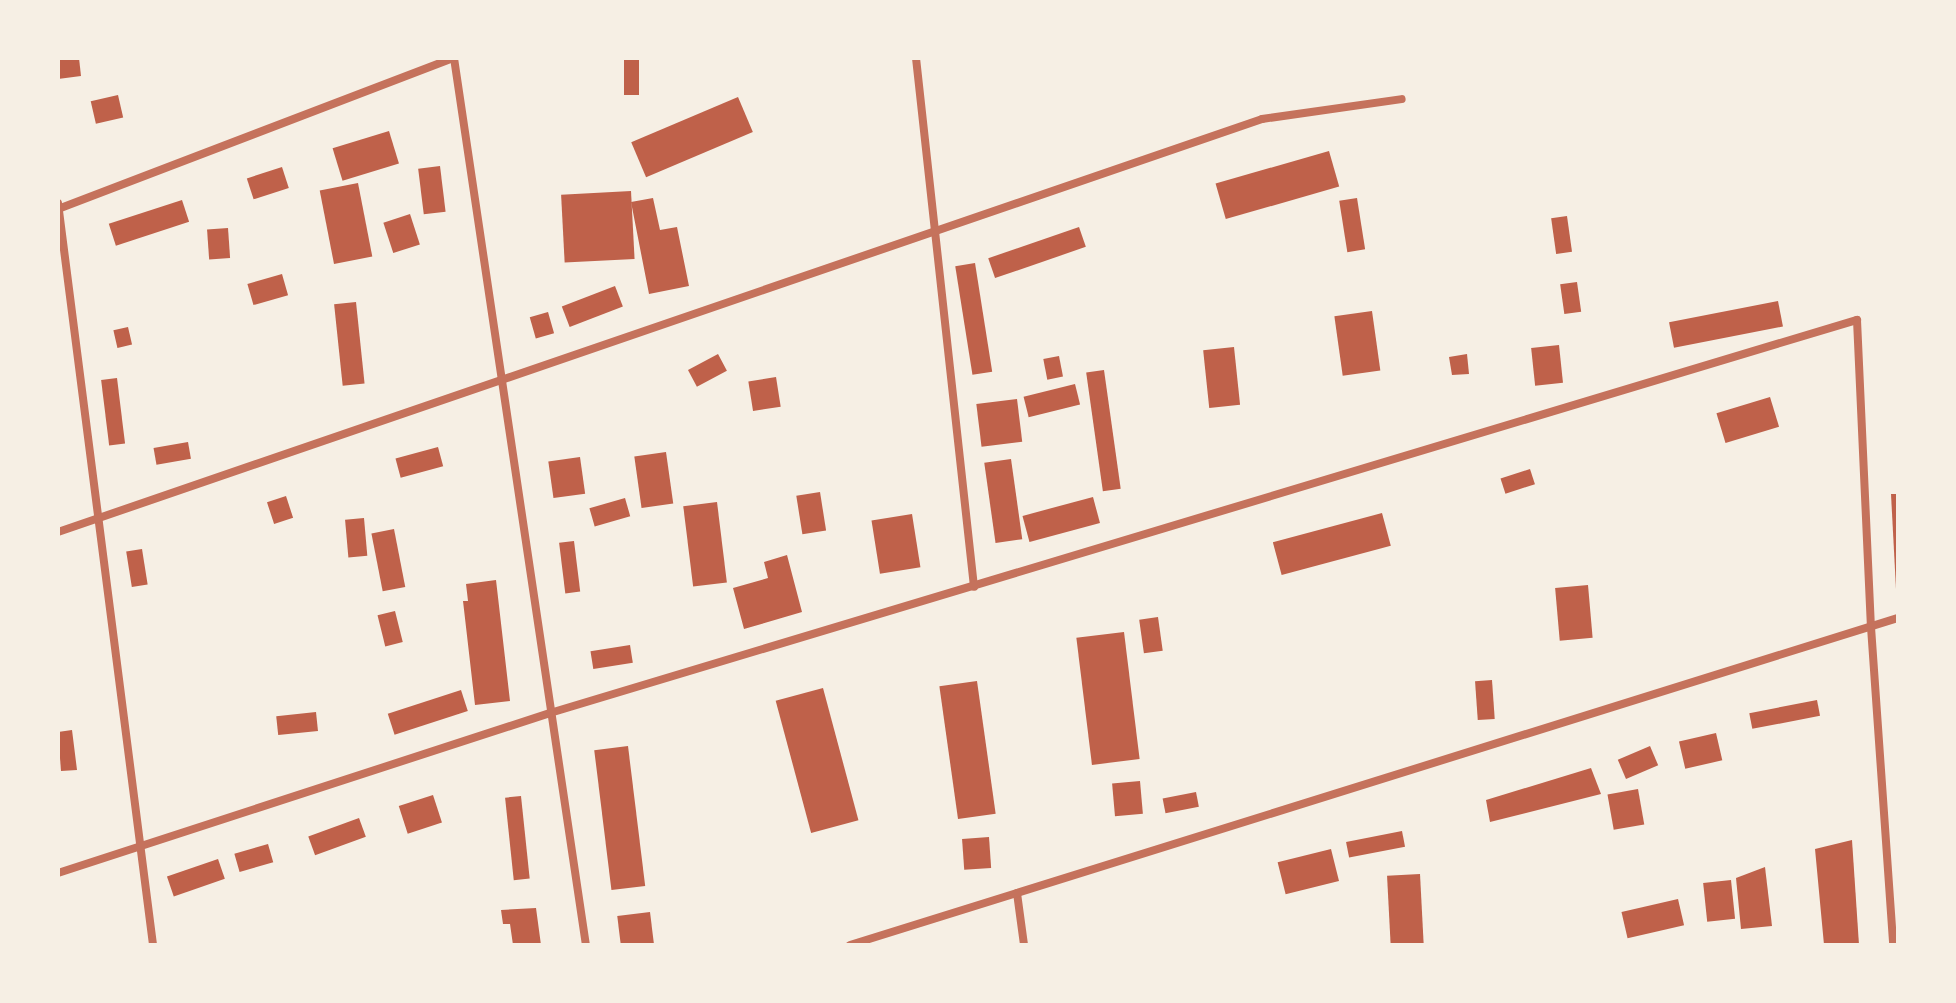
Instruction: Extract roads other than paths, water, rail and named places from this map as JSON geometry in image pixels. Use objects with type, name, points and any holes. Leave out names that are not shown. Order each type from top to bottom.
[{"type":"street","points":[[153,945],[58,207],[454,58],[586,945]]},
{"type":"street","points":[[916,58],[974,587]]},
{"type":"street","points":[[58,532],[1262,119],[1402,99]]},
{"type":"street","points":[[58,873],[550,713],[1857,320],[1871,627],[1893,945]]},
{"type":"street","points":[[850,945],[1898,618]]},
{"type":"street","points":[[1017,893],[1024,945]]}]
